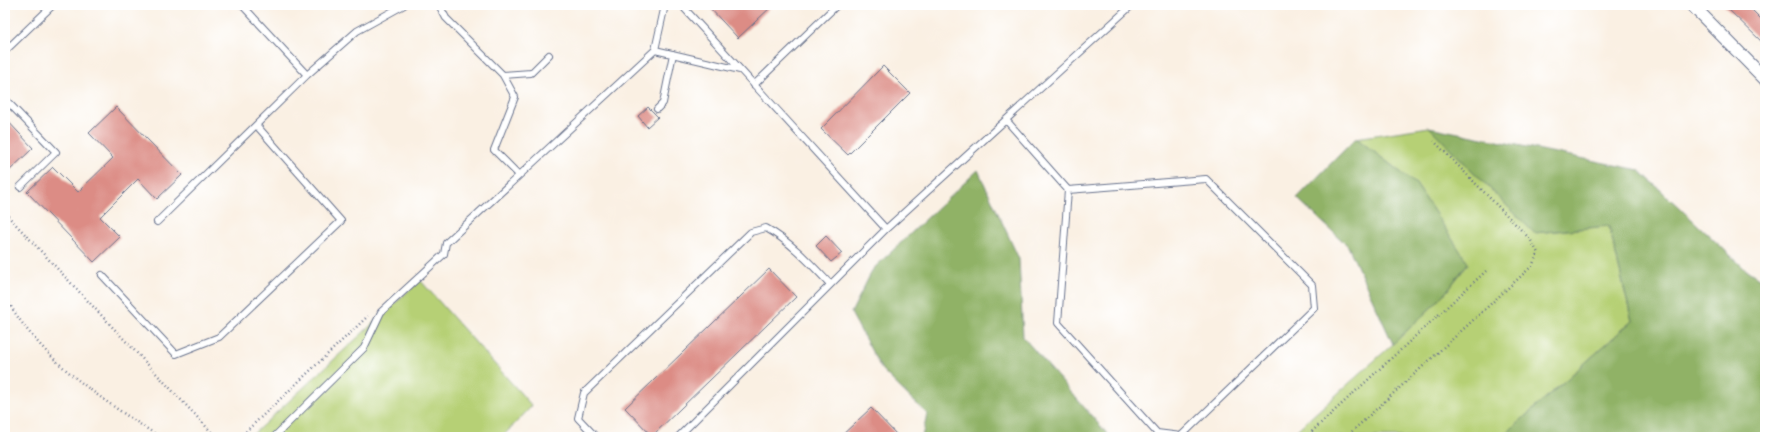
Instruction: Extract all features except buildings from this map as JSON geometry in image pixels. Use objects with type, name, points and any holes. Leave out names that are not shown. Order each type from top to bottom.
[{"type":"street","points":[[1692,5],[1765,79]]},
{"type":"lane","points":[[5,50],[53,5]]},
{"type":"lane","points":[[242,5],[307,75]]},
{"type":"lane","points":[[156,222],[257,126],[307,75],[357,30],[404,5]]},
{"type":"lane","points":[[439,5],[446,18],[503,75],[516,97],[494,150],[519,176]]},
{"type":"lane","points":[[274,437],[364,348],[381,312],[444,254],[446,243],[655,50],[665,5]]},
{"type":"lane","points":[[684,5],[685,9],[740,70],[886,229]]},
{"type":"lane","points":[[754,85],[837,5]]},
{"type":"lane","points":[[678,437],[886,229],[1132,5]]},
{"type":"lane","points":[[655,50],[740,70]]},
{"type":"lane","points":[[657,109],[663,103],[673,54]]},
{"type":"lane","points":[[503,75],[531,73],[549,55]]},
{"type":"lane","points":[[5,99],[56,152],[20,187]]},
{"type":"lane","points":[[1006,120],[1068,190],[1058,323],[1157,433],[1181,436],[1314,308],[1312,285],[1206,179],[1068,190]]},
{"type":"lane","points":[[102,275],[176,354],[219,337],[341,221],[257,126]]},
{"type":"lane","points":[[596,437],[578,418],[584,394],[751,232],[766,228],[778,234],[802,254],[830,284]]},
{"type":"path","points":[[1346,437],[1532,266],[1538,253],[1530,239],[1434,142]]},
{"type":"path","points":[[5,213],[216,437]]},
{"type":"path","points":[[1306,437],[1486,271]]},
{"type":"path","points":[[5,296],[25,328],[66,369],[93,392],[160,437]]},
{"type":"path","points":[[240,437],[371,313]]},
{"type":"green space","points":[[1429,127],[1534,233],[1609,226],[1632,321],[1502,437],[1289,437],[1393,344],[1443,296],[1468,264],[1416,184],[1356,138]]},
{"type":"green space","points":[[1429,127],[1639,170],[1745,269],[1765,282],[1765,437],[1502,437],[1632,321],[1609,226],[1534,233]]},
{"type":"green space","points":[[1356,138],[1416,184],[1468,263],[1443,296],[1393,344],[1348,246],[1297,198]]},
{"type":"green space","points":[[978,170],[1019,259],[1023,337],[1110,437],[922,437],[927,414],[882,370],[851,313],[873,269]]},
{"type":"green space","points":[[420,280],[532,406],[502,437],[250,437]]}]
